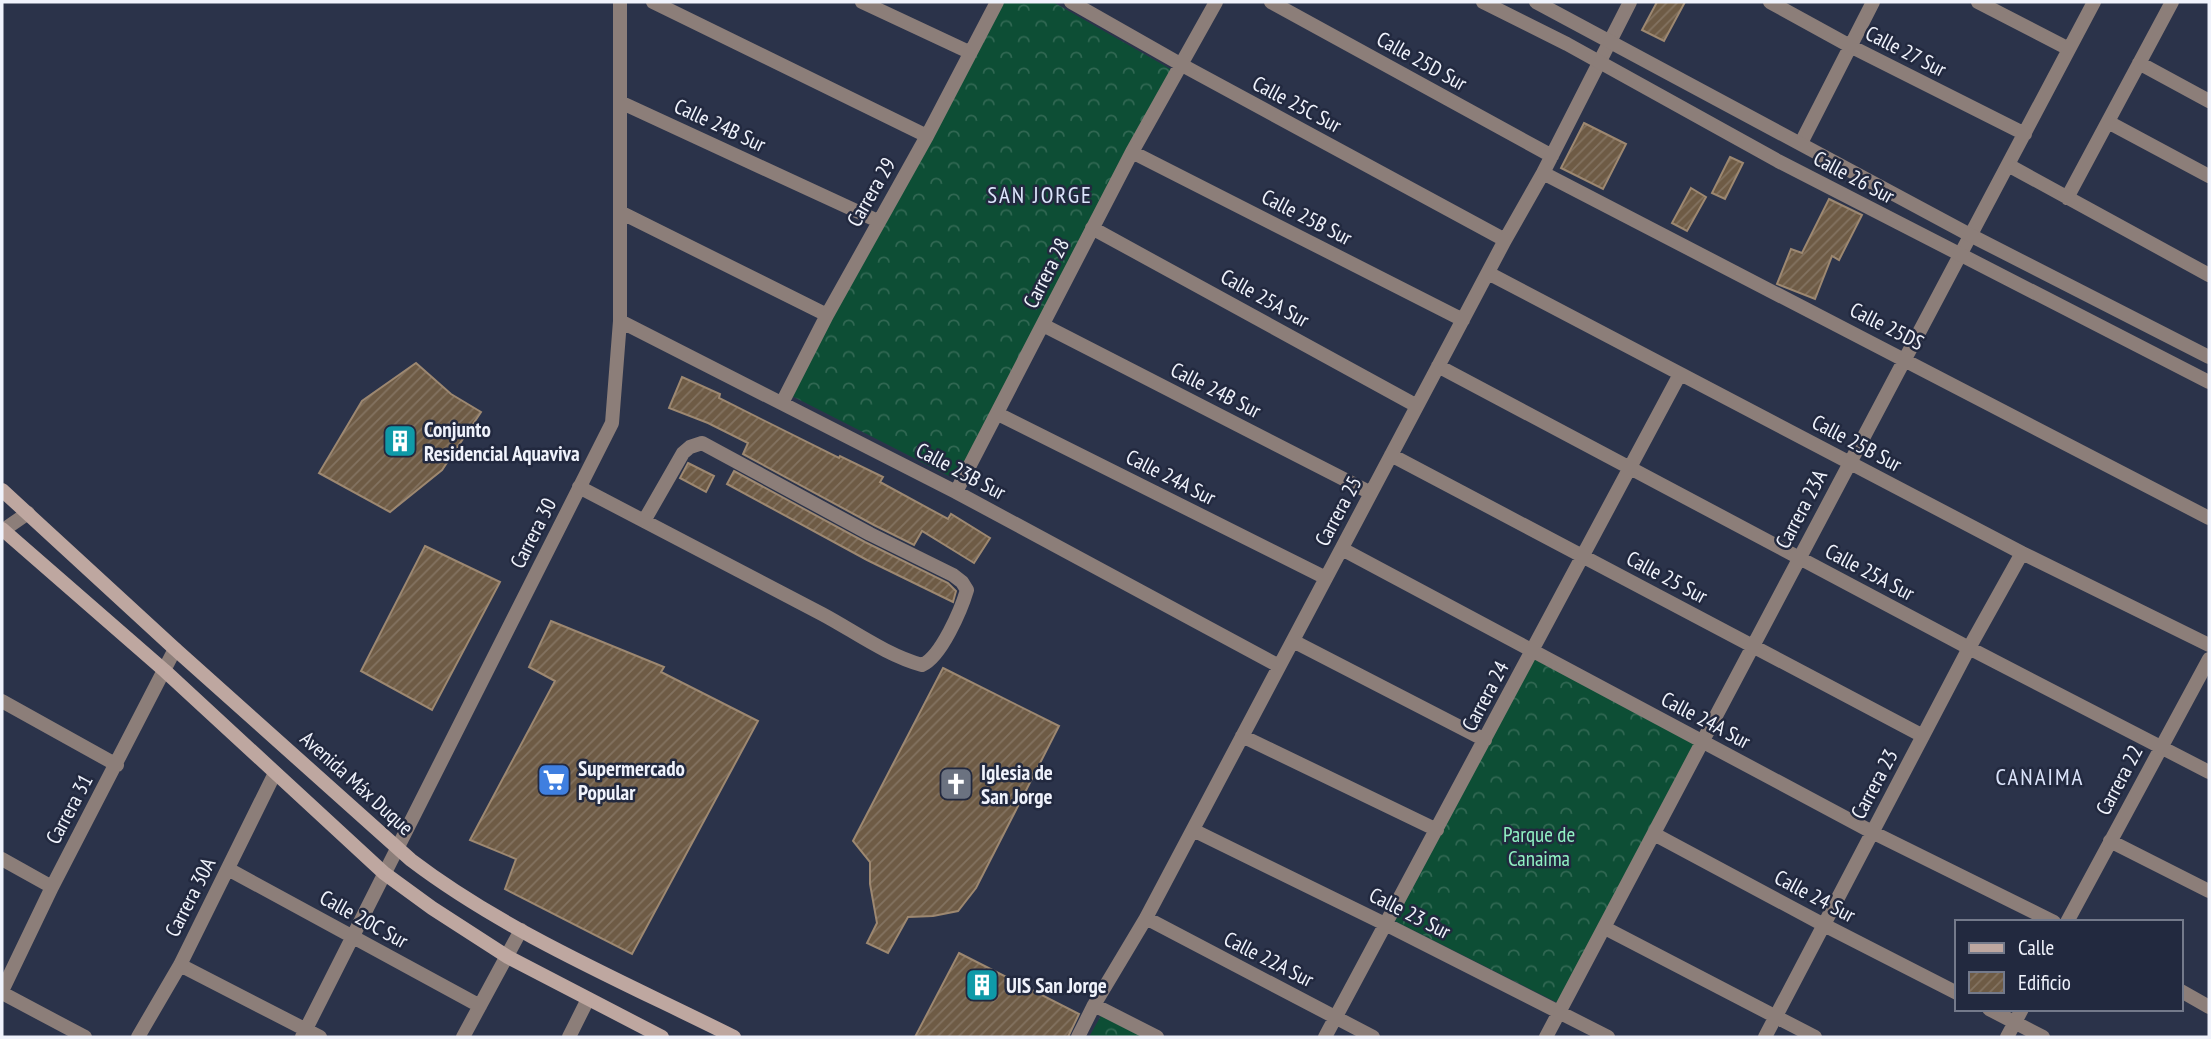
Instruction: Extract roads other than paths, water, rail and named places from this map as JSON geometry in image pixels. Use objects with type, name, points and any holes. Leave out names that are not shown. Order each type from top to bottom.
[{"type":"main road","name":"Avenida Máx Duque","points":[[2,490],[411,860],[448,887],[520,930],[734,1037]]},
{"type":"main road","points":[[2,530],[165,671],[384,873],[508,957],[662,1037]]},
{"type":"street","name":"Carrera 30","points":[[304,1034],[612,422],[620,321],[621,2]]},
{"type":"street","points":[[653,2],[927,136]]},
{"type":"street","points":[[862,2],[969,52]]},
{"type":"street","name":"Carrera 29","points":[[782,403],[997,2]]},
{"type":"street","name":"Calle 25C Sur","points":[[1071,2],[1505,240]]},
{"type":"street","name":"Carrera 28","points":[[956,492],[1132,152],[1216,2]]},
{"type":"street","name":"Calle 25D Sur","points":[[1271,2],[1552,156]]},
{"type":"street","name":"Calle 26 Sur","points":[[1483,2],[1778,161],[2209,382]]},
{"type":"street","name":"Calle 26 Sur","points":[[1536,2],[1970,236],[2209,357]]},
{"type":"street","name":"Carrera 25","points":[[1078,1037],[1193,830],[1552,156],[1630,2]]},
{"type":"street","name":"Calle 27 Sur","points":[[1770,2],[2025,135]]},
{"type":"street","points":[[1801,143],[1873,2]]},
{"type":"street","points":[[1978,2],[2069,49]]},
{"type":"street","name":"Carrera 23A","points":[[1546,1037],[2094,2]]},
{"type":"street","points":[[2067,198],[2172,2]]},
{"type":"street","points":[[2139,63],[2209,102]]},
{"type":"street","name":"Calle 24B Sur","points":[[620,102],[878,221]]},
{"type":"street","points":[[2108,122],[2209,176]]},
{"type":"street","name":"Calle 25B Sur","points":[[1132,152],[1463,320]]},
{"type":"street","points":[[2008,165],[2209,275]]},
{"type":"street","name":"Calle 25DS","points":[[1543,173],[1905,358],[2209,518]]},
{"type":"street","points":[[620,212],[827,315]]},
{"type":"street","name":"Calle 25A Sur","points":[[1092,228],[1417,406]]},
{"type":"street","name":"Calle 25B Sur","points":[[1488,273],[2022,553],[2209,645]]},
{"type":"street","name":"Calle 23B Sur","points":[[620,321],[956,492],[1279,666]]},
{"type":"street","name":"Calle 24B Sur","points":[[1043,325],[1371,493]]},
{"type":"street","name":"Calle 25A Sur","points":[[1438,366],[1969,648],[2209,772]]},
{"type":"street","name":"Carrera 24","points":[[1325,1037],[1680,374]]},
{"type":"street","name":"Calle 24A Sur","points":[[998,414],[1326,578]]},
{"type":"street","points":[[579,487],[644,521],[848,627],[892,653],[922,665],[930,662],[938,652],[967,590],[953,575],[870,534],[702,443],[683,453],[644,521]]},
{"type":"street","name":"Calle 25 Sur","points":[[1391,455],[1923,736]]},
{"type":"street","points":[[2,530],[28,513]]},
{"type":"street","name":"Calle 24A Sur","points":[[1342,549],[1872,832],[2050,920]]},
{"type":"street","name":"Carrera 23","points":[[1765,1037],[1969,648],[2022,553]]},
{"type":"street","points":[[1293,641],[1485,740]]},
{"type":"street","name":"Carrera 31","points":[[2,992],[52,887],[175,649]]},
{"type":"street","name":"Carrera 22","points":[[2068,920],[2209,659]]},
{"type":"street","points":[[2,701],[117,765]]},
{"type":"street","points":[[1242,736],[1437,830]]},
{"type":"street","name":"Carrera 30A","points":[[138,1037],[180,965],[275,774]]},
{"type":"street","name":"Calle 23 Sur","points":[[1193,830],[1608,1037]]},
{"type":"street","name":"Calle 24 Sur","points":[[1654,834],[1955,992]]},
{"type":"street","points":[[2110,841],[2209,891]]},
{"type":"street","points":[[2,859],[52,887]]},
{"type":"street","name":"Calle 20C Sur","points":[[228,869],[480,1006]]},
{"type":"street","name":"Calle 22A Sur","points":[[1146,918],[1373,1037]]},
{"type":"street","points":[[1605,928],[1815,1037]]},
{"type":"street","points":[[463,1037],[508,957],[520,930]]},
{"type":"street","points":[[180,965],[304,1034],[320,1037]]},
{"type":"street","points":[[2,992],[85,1037]]},
{"type":"street","points":[[2183,992],[2209,1007]]},
{"type":"street","points":[[569,1037],[588,999]]},
{"type":"street","points":[[1094,1005],[1157,1037]]},
{"type":"street","points":[[1997,1011],[2018,1016],[2043,1037]]},
{"type":"street","points":[[2007,1037],[2018,1016]]},
{"type":"place","name":"Conjunto Residencial Aquaviva","points":[[400,441]]},
{"type":"place","name":"Supermercado Popular","points":[[554,780]]},
{"type":"place","name":"Iglesia de San Jorge","points":[[956,784]]},
{"type":"place","name":"UIS San Jorge","points":[[982,985]]},
{"type":"district","name":"SAN JORGE","points":[[1040,194]]},
{"type":"district","name":"CANAIMA","points":[[2040,776]]},
{"type":"park label","name":"Parque de Canaima","points":[[1539,846]]}]
